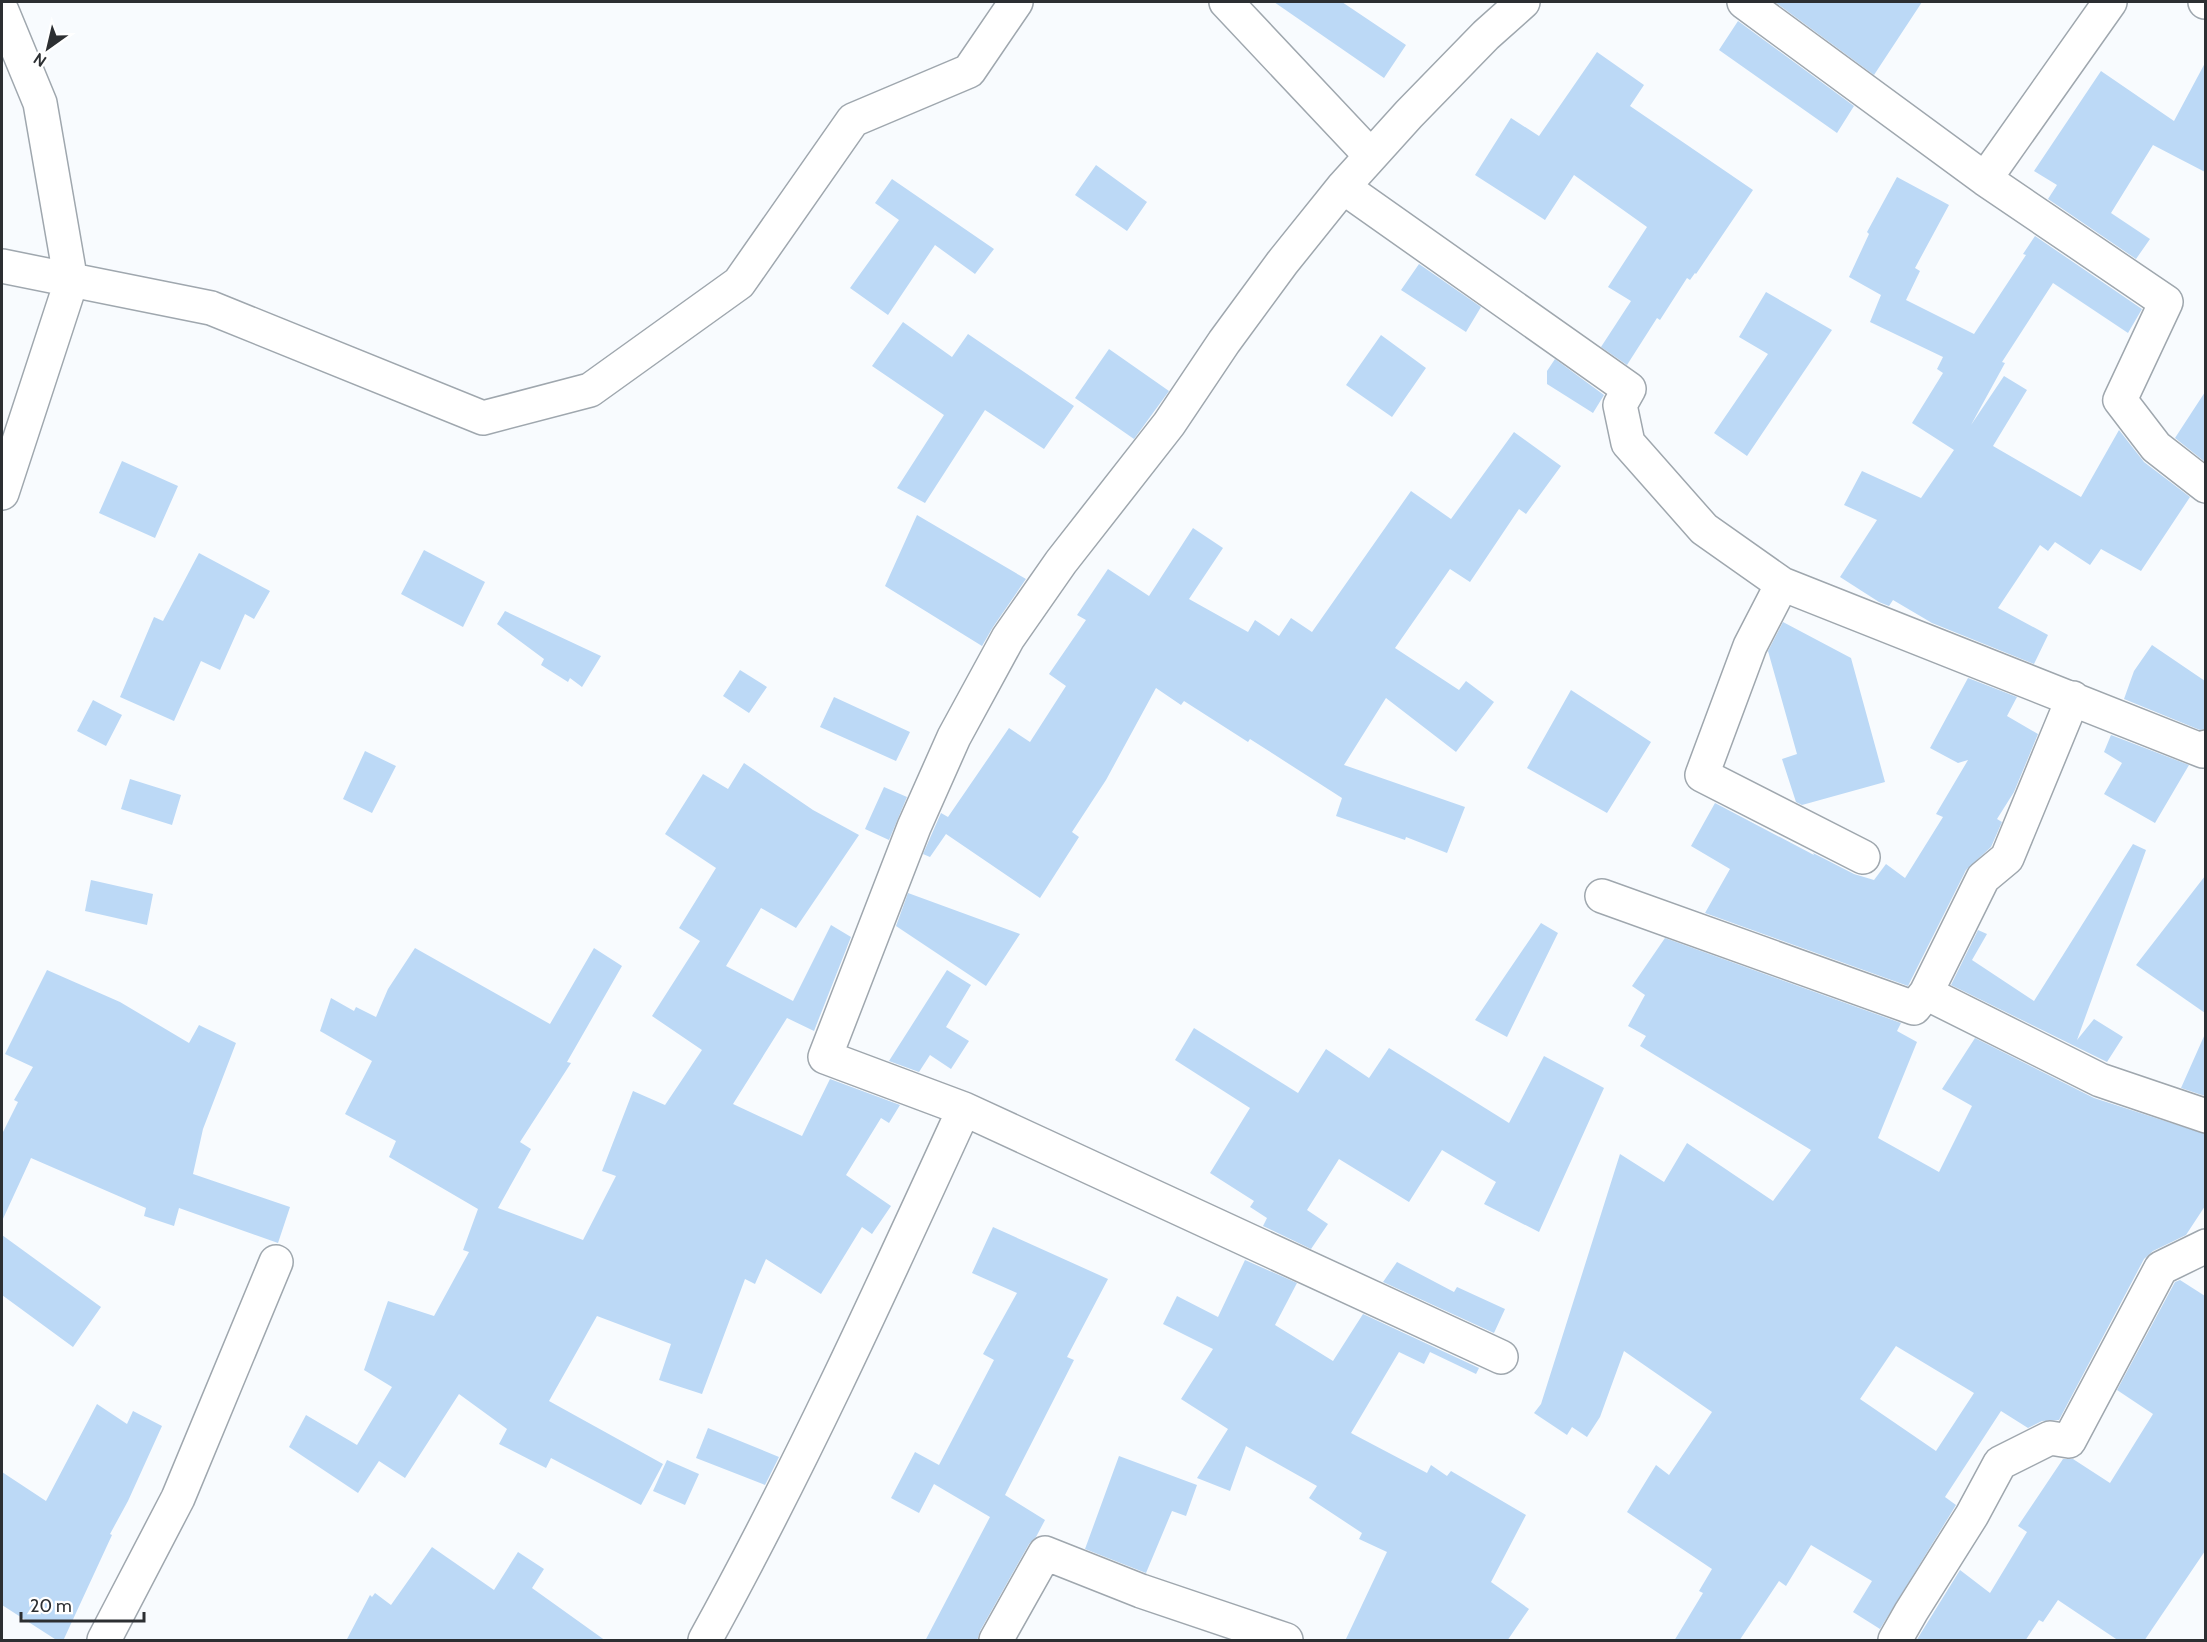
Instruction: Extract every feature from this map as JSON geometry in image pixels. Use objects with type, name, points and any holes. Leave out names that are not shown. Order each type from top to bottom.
[{"type":"street","points":[[2,266],[71,282],[211,308],[483,418],[590,390],[739,284],[854,120],[969,71],[1016,2]]},
{"type":"street","points":[[1226,2],[1371,156]]},
{"type":"street","points":[[1501,1357],[964,1109],[825,1057],[914,827],[954,737],[1008,638],[1061,562],[1169,424],[1224,342],[1282,263],[1343,187],[1486,35],[1523,2]]},
{"type":"street","points":[[1744,2],[1984,179],[2166,302],[2120,400],[2156,447],[2205,486]]},
{"type":"street","points":[[1984,179],[2110,2]]},
{"type":"street","points":[[2,11],[40,103],[71,282],[2,493]]},
{"type":"street","points":[[1343,187],[1629,389],[1620,405],[1628,443],[1704,529],[1782,584],[2203,751],[2205,747]]},
{"type":"street","points":[[1782,584],[1750,646],[1702,775],[1863,857]]},
{"type":"street","points":[[1602,896],[1914,1008],[1926,993],[1983,878],[2007,858],[2073,698]]},
{"type":"street","points":[[1926,993],[2100,1080],[2205,1116]]},
{"type":"street","points":[[705,1641],[754,1551],[860,1336],[964,1109]]},
{"type":"street","points":[[1895,1641],[1972,1515],[2000,1463],[2050,1438],[2070,1441],[2161,1268],[2205,1246]]},
{"type":"street","points":[[104,1641],[178,1498],[276,1262]]},
{"type":"street","points":[[996,1641],[1045,1553],[1141,1591],[1286,1641]]},
{"type":"building","points":[[1274,2],[1342,2],[1406,45],[1384,78]]},
{"type":"building","points":[[1775,2],[1922,2],[1874,75]]},
{"type":"building","points":[[1738,21],[1854,106],[1837,133],[1719,50]]},
{"type":"building","points":[[1597,52],[1644,85],[1630,106],[1753,190],[1696,274],[1690,280],[1687,278],[1660,320],[1657,318],[1627,365],[1601,347],[1631,301],[1608,287],[1647,227],[1574,175],[1545,220],[1475,175],[1511,118],[1539,136]]},
{"type":"building","points":[[2205,63],[2205,172],[2153,145],[2111,213],[2150,239],[2136,259],[2048,199],[2057,185],[2034,171],[2101,71],[2174,121]]},
{"type":"building","points":[[1096,165],[1147,202],[1127,231],[1075,195]]},
{"type":"building","points":[[1897,177],[1949,205],[1915,268],[1920,271],[1906,300],[1974,334],[2026,255],[2023,254],[2035,236],[2142,309],[2128,333],[2053,283],[2002,362],[2005,363],[1971,425],[2004,376],[2027,390],[1993,446],[2081,497],[2119,430],[2144,462],[2190,497],[2141,571],[2101,549],[2090,565],[2055,542],[2048,551],[2040,545],[1998,608],[2048,635],[2034,664],[1932,623],[1893,600],[1889,606],[1879,602],[1840,577],[1877,520],[1844,505],[1862,471],[1921,498],[1954,450],[1912,423],[1943,373],[1937,369],[1943,357],[1870,322],[1881,295],[1849,277],[1869,234],[1867,232]]},
{"type":"building","points":[[892,179],[994,249],[975,274],[935,245],[888,315],[850,288],[899,220],[875,203]]},
{"type":"building","points":[[1419,264],[1481,307],[1466,332],[1401,290]]},
{"type":"building","points":[[1766,292],[1832,330],[1747,456],[1714,433],[1768,354],[1739,337]]},
{"type":"building","points":[[903,322],[952,357],[968,334],[1074,406],[1044,449],[985,410],[925,503],[897,488],[944,415],[872,366]]},
{"type":"building","points":[[1381,335],[1426,368],[1392,417],[1346,385]]},
{"type":"building","points":[[1109,349],[1169,391],[1134,439],[1075,398]]},
{"type":"building","points":[[1555,359],[1604,395],[1593,413],[1547,384],[1547,371]]},
{"type":"building","points":[[2205,392],[2205,462],[2175,438]]},
{"type":"building","points":[[1514,432],[1561,466],[1526,514],[1519,509],[1470,582],[1450,569],[1395,648],[1459,690],[1466,681],[1494,702],[1456,752],[1386,698],[1344,765],[1465,807],[1447,853],[1406,837],[1405,840],[1336,816],[1342,798],[1250,739],[1248,742],[1184,701],[1181,705],[1156,688],[1106,780],[1072,832],[1079,837],[1040,898],[946,834],[930,857],[923,854],[941,813],[948,817],[1009,728],[1030,742],[1066,686],[1049,674],[1086,620],[1077,615],[1108,569],[1149,596],[1193,528],[1223,548],[1189,599],[1248,632],[1255,620],[1279,636],[1291,618],[1312,632],[1411,491],[1451,519]]},
{"type":"building","points":[[122,461],[178,486],[155,538],[99,513]]},
{"type":"building","points":[[917,515],[1026,579],[982,646],[885,586]]},
{"type":"building","points":[[424,550],[485,582],[463,627],[401,594]]},
{"type":"building","points":[[199,553],[270,591],[254,619],[245,614],[220,670],[201,661],[174,721],[120,697],[154,617],[163,621]]},
{"type":"building","points":[[505,611],[601,656],[582,687],[570,678],[568,682],[541,665],[544,659],[497,624]]},
{"type":"building","points":[[1783,622],[1851,658],[1885,782],[1802,805],[1796,802],[1782,759],[1797,754],[1768,651]]},
{"type":"building","points":[[2152,645],[2205,681],[2205,729],[2200,730],[2124,699],[2134,671]]},
{"type":"building","points":[[740,670],[767,687],[749,713],[723,696]]},
{"type":"building","points":[[1968,678],[2017,697],[2007,716],[2038,734],[2014,792],[1997,819],[2002,822],[1991,847],[1966,870],[1908,986],[1705,913],[1730,869],[1691,846],[1715,803],[1854,874],[1874,880],[1886,864],[1905,878],[1943,817],[1936,814],[1968,760],[1958,763],[1930,748]]},
{"type":"building","points":[[1571,690],[1651,742],[1607,813],[1527,768]]},
{"type":"building","points":[[834,697],[910,732],[896,761],[820,727]]},
{"type":"building","points":[[93,700],[122,715],[106,746],[77,731]]},
{"type":"building","points":[[2111,735],[2189,765],[2155,823],[2104,794],[2122,763],[2104,752]]},
{"type":"building","points":[[365,751],[396,766],[372,813],[343,799]]},
{"type":"building","points":[[744,763],[813,810],[859,835],[796,928],[761,908],[726,966],[793,1001],[831,925],[851,937],[814,1031],[787,1018],[733,1104],[802,1136],[830,1079],[900,1105],[889,1123],[881,1118],[846,1175],[891,1206],[872,1234],[862,1227],[821,1294],[766,1259],[755,1284],[745,1279],[702,1394],[659,1380],[671,1344],[597,1316],[549,1401],[663,1464],[641,1505],[551,1458],[546,1468],[499,1444],[507,1429],[459,1394],[405,1478],[379,1461],[358,1493],[289,1447],[306,1415],[357,1445],[392,1387],[364,1370],[388,1301],[434,1316],[469,1252],[463,1250],[478,1209],[389,1157],[396,1141],[345,1114],[372,1061],[320,1031],[331,998],[354,1011],[356,1007],[376,1017],[388,989],[415,948],[550,1024],[594,948],[622,966],[567,1062],[571,1063],[520,1142],[531,1149],[498,1208],[583,1240],[616,1176],[602,1171],[633,1091],[665,1105],[702,1050],[652,1016],[700,941],[679,928],[716,868],[665,834],[703,774],[728,789]]},
{"type":"building","points":[[130,779],[181,795],[172,825],[121,809]]},
{"type":"building","points":[[884,787],[907,797],[889,840],[865,829]]},
{"type":"building","points":[[2133,844],[2146,850],[2077,1040],[2094,1019],[2123,1037],[2107,1062],[1951,985],[1978,930],[1987,934],[1972,960],[2034,1001]]},
{"type":"building","points":[[2205,876],[2205,1013],[2136,965]]},
{"type":"building","points":[[91,880],[153,894],[147,925],[85,911]]},
{"type":"building","points":[[908,893],[1020,934],[986,986],[896,926]]},
{"type":"building","points":[[1541,923],[1558,933],[1507,1037],[1475,1020]]},
{"type":"building","points":[[1665,938],[1901,1023],[1897,1031],[1917,1042],[1878,1138],[1939,1172],[1972,1106],[1942,1089],[1975,1038],[2094,1098],[2205,1134],[2205,1206],[2186,1235],[2153,1251],[2144,1259],[2059,1420],[2042,1421],[2028,1428],[2001,1411],[1945,1497],[1956,1505],[1880,1629],[1853,1612],[1872,1581],[1811,1545],[1786,1586],[1779,1581],[1739,1641],[1674,1641],[1703,1593],[1699,1591],[1712,1569],[1627,1512],[1656,1465],[1669,1475],[1712,1412],[1624,1351],[1600,1417],[1587,1437],[1572,1427],[1567,1435],[1534,1413],[1541,1404],[1620,1154],[1664,1182],[1687,1143],[1773,1201],[1811,1150],[1640,1046],[1646,1036],[1628,1026],[1645,995],[1632,986]],"holes":[[[1896,1346],[1974,1393],[1936,1451],[1860,1399]]]},
{"type":"building","points":[[47,970],[120,1002],[189,1043],[199,1025],[236,1043],[203,1129],[193,1174],[290,1207],[278,1243],[179,1208],[174,1226],[144,1216],[146,1208],[31,1158],[2,1221],[2,1134],[18,1102],[14,1100],[33,1067],[5,1054]]},
{"type":"building","points":[[947,970],[971,985],[946,1027],[969,1041],[951,1069],[930,1055],[919,1072],[889,1061]]},
{"type":"building","points":[[1194,1028],[1298,1093],[1326,1049],[1369,1078],[1389,1048],[1509,1123],[1544,1056],[1604,1088],[1539,1232],[1484,1204],[1496,1182],[1442,1150],[1409,1202],[1339,1159],[1307,1210],[1328,1224],[1311,1249],[1263,1226],[1267,1218],[1250,1207],[1254,1201],[1210,1173],[1250,1108],[1175,1060]]},
{"type":"building","points":[[2205,1034],[2205,1096],[2181,1088]]},
{"type":"building","points":[[993,1227],[1108,1279],[1067,1357],[1074,1360],[1005,1495],[1045,1520],[980,1631],[977,1641],[925,1641],[990,1517],[934,1484],[919,1513],[891,1498],[915,1452],[939,1465],[994,1360],[983,1354],[1017,1293],[972,1273]]},
{"type":"building","points":[[2,1235],[101,1307],[73,1347],[2,1295]]},
{"type":"building","points":[[1245,1260],[1297,1283],[1275,1325],[1333,1361],[1363,1314],[1479,1368],[1476,1374],[1430,1352],[1424,1364],[1399,1352],[1351,1433],[1427,1473],[1431,1465],[1447,1476],[1451,1471],[1526,1515],[1491,1582],[1529,1609],[1507,1641],[1345,1641],[1387,1552],[1359,1539],[1362,1533],[1309,1498],[1317,1486],[1246,1446],[1230,1491],[1197,1478],[1228,1429],[1181,1399],[1213,1349],[1163,1324],[1177,1296],[1218,1317]]},
{"type":"building","points":[[1397,1262],[1454,1292],[1457,1287],[1505,1309],[1494,1333],[1383,1282]]},
{"type":"building","points":[[2180,1280],[2205,1296],[2205,1551],[2144,1641],[2119,1641],[2058,1600],[2043,1622],[2039,1620],[2025,1641],[1916,1641],[1960,1570],[1990,1593],[2027,1532],[2018,1526],[2063,1459],[2073,1459],[2110,1483],[2153,1414],[2117,1390],[2175,1282]]},
{"type":"building","points":[[97,1404],[127,1424],[133,1411],[162,1426],[128,1501],[110,1534],[112,1535],[63,1641],[58,1641],[2,1605],[2,1472],[46,1501]]},
{"type":"building","points":[[708,1428],[779,1457],[765,1485],[696,1458]]},
{"type":"building","points":[[1119,1456],[1197,1485],[1186,1516],[1172,1511],[1146,1573],[1085,1549]]},
{"type":"building","points":[[667,1460],[699,1474],[685,1505],[653,1491]]},
{"type":"building","points":[[432,1547],[494,1590],[518,1552],[544,1569],[532,1588],[606,1641],[346,1641],[370,1595],[372,1597],[375,1593],[391,1605]]}]
